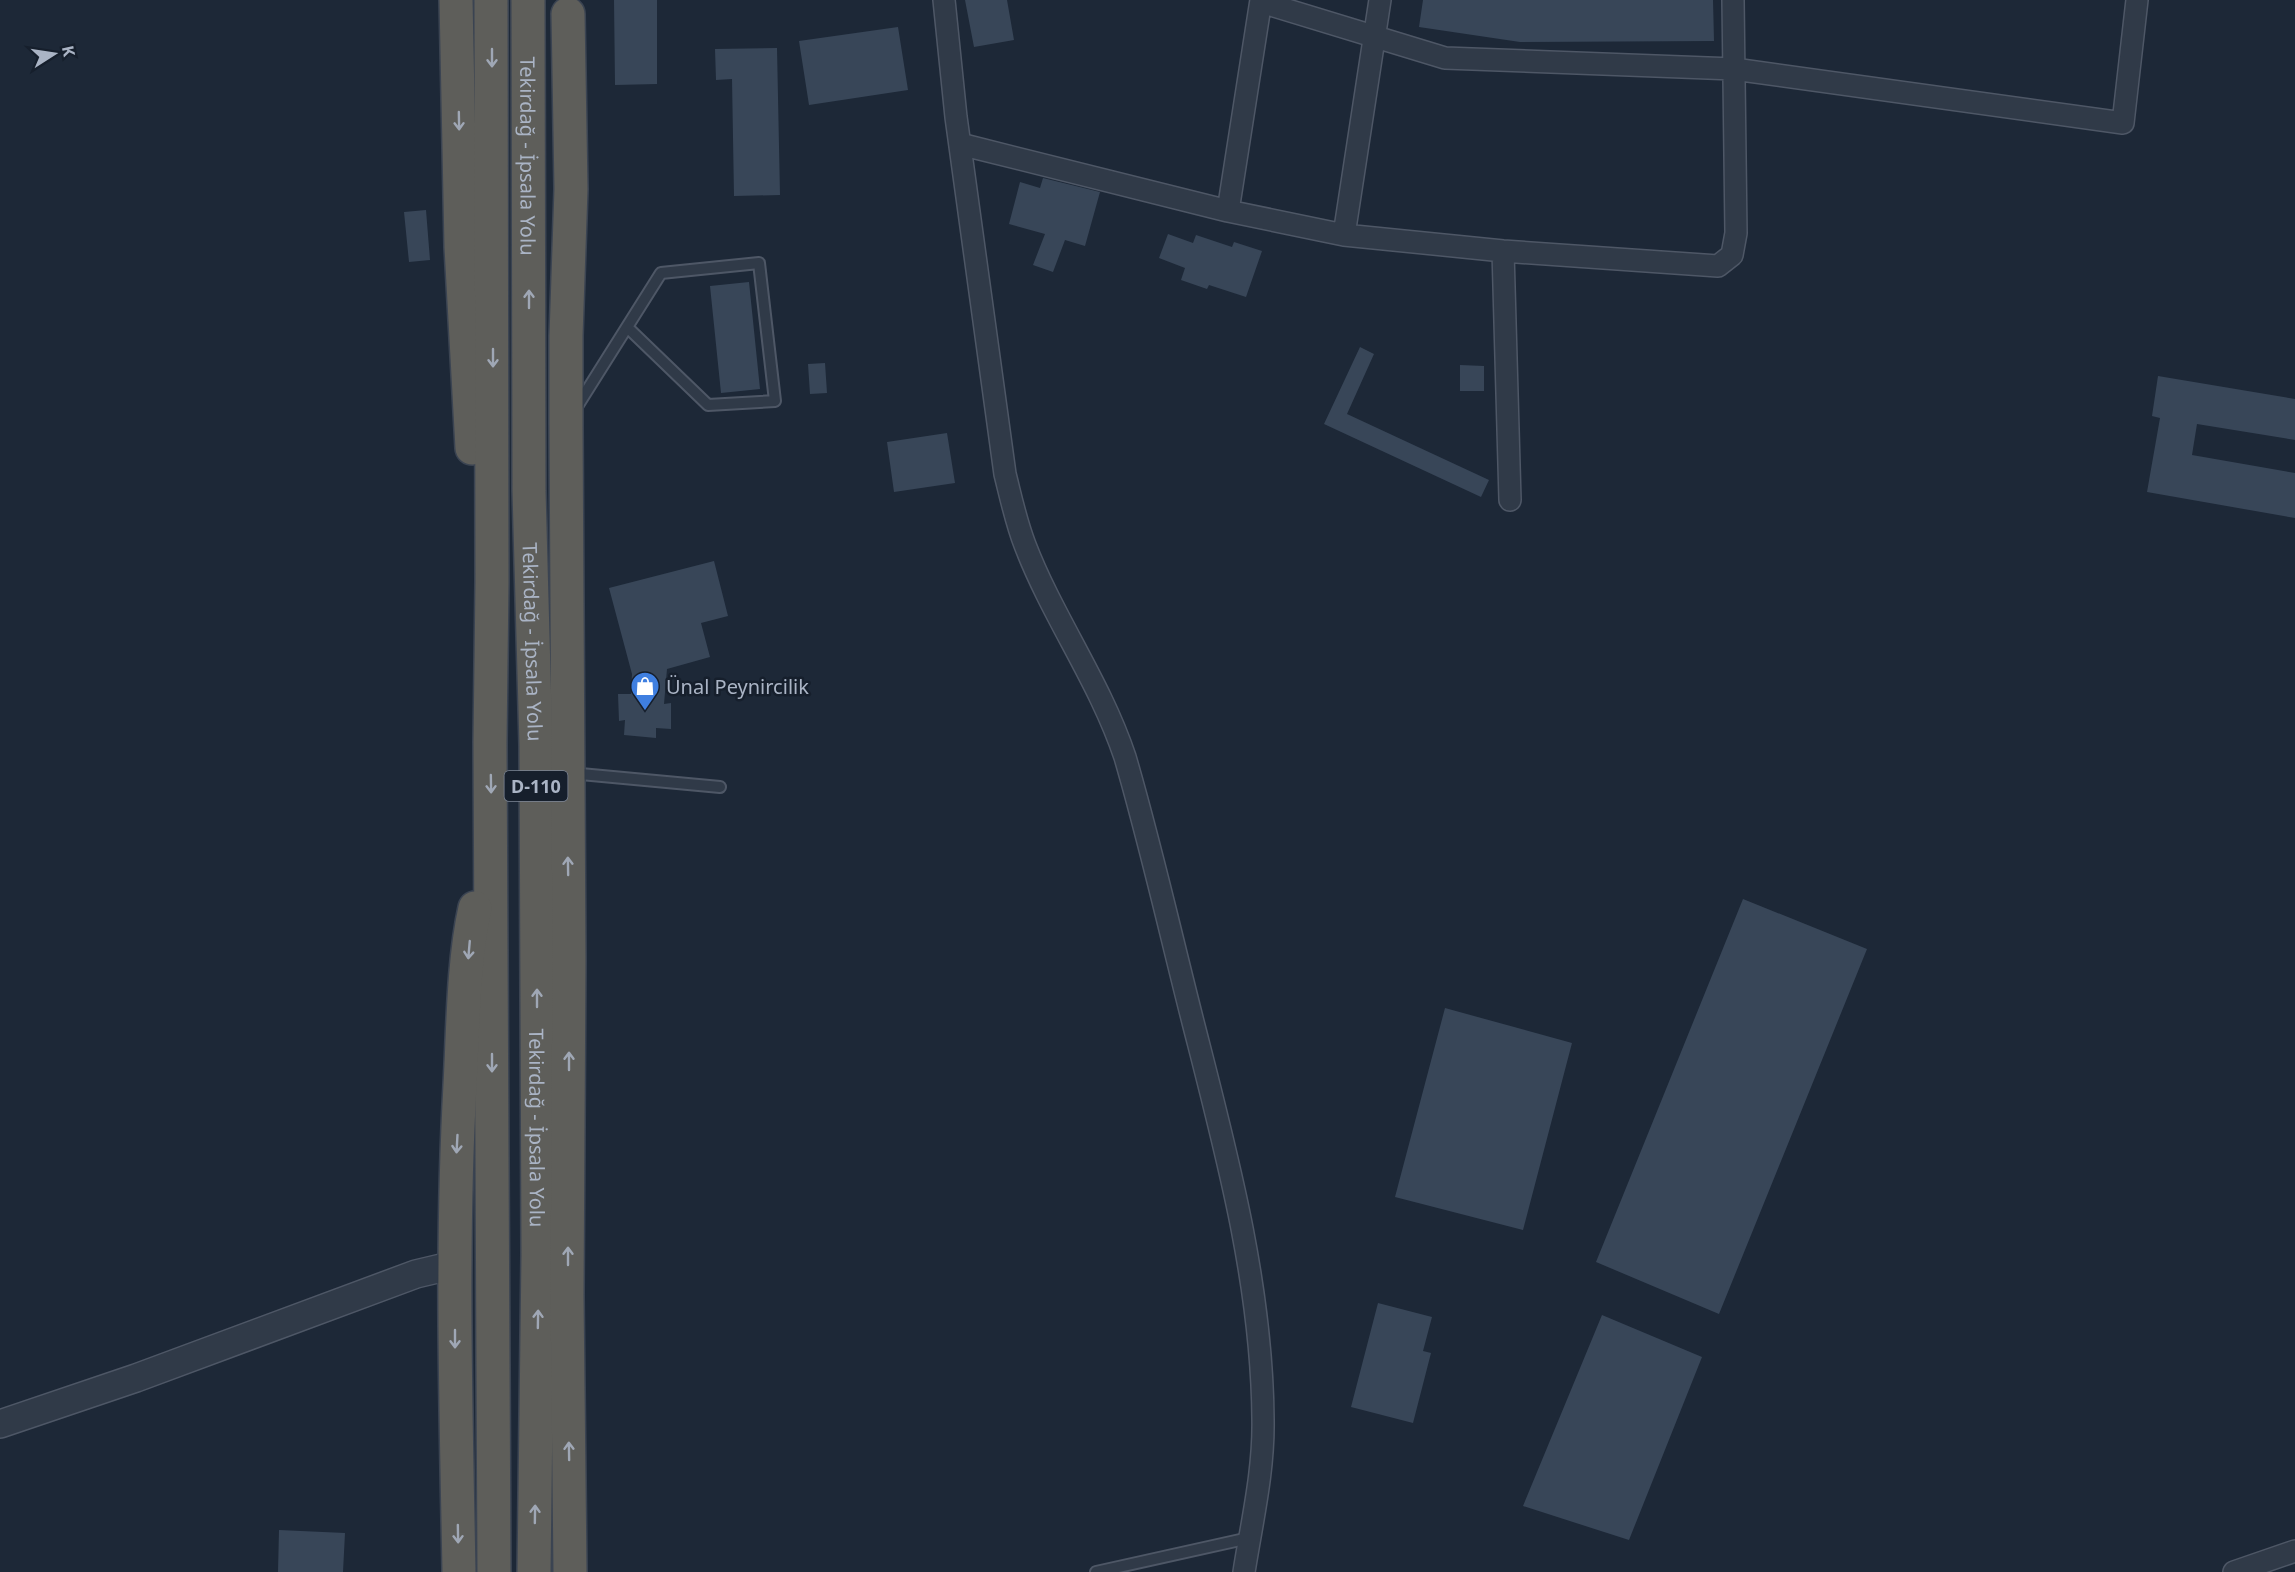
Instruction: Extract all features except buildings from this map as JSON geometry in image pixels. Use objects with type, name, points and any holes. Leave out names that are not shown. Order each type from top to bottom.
[{"type":"highway","points":[[456,0],[461,247],[476,561],[490,742]]},
{"type":"highway","name":"Tekirdağ - İpsala Yolu","points":[[491,0],[493,546],[490,742],[494,1572]]},
{"type":"highway","name":"Tekirdağ - İpsala Yolu","points":[[528,0],[529,478],[536,745],[538,1255],[534,1572]]},
{"type":"highway","points":[[536,745],[548,485],[549,332],[568,7]]},
{"type":"highway","points":[[568,7],[571,189],[566,336],[570,960],[567,1295],[570,1572]]},
{"type":"highway","points":[[459,1572],[454,1265],[456,1160],[465,992],[472,921],[492,831]]},
{"type":"street","points":[[944,0],[960,144],[1005,474],[1014,511],[1033,563],[1108,712],[1122,749],[1233,1180],[1246,1245],[1261,1365],[1262,1451],[1260,1479],[1244,1572]]},
{"type":"street","points":[[1344,235],[1380,0]]},
{"type":"street","points":[[960,144],[1228,211],[1344,235],[1503,251],[1718,266],[1732,255],[1736,233],[1733,0]]},
{"type":"street","points":[[1228,211],[1261,1],[1374,38],[1445,58],[1734,69],[2123,123],[2137,0]]},
{"type":"street","points":[[1503,251],[1510,500]]},
{"type":"street","points":[[0,1424],[136,1378],[416,1274],[454,1265]]},
{"type":"street","points":[[2234,1572],[2295,1551]]},
{"type":"lane","points":[[566,424],[627,327],[662,273],[759,263],[775,401],[708,405],[627,327]]},
{"type":"lane","points":[[567,772],[720,787]]},
{"type":"lane","points":[[1096,1572],[1249,1538]]},
{"type":"place","name":"Ünal Peynircilik","points":[[645,712]]}]
